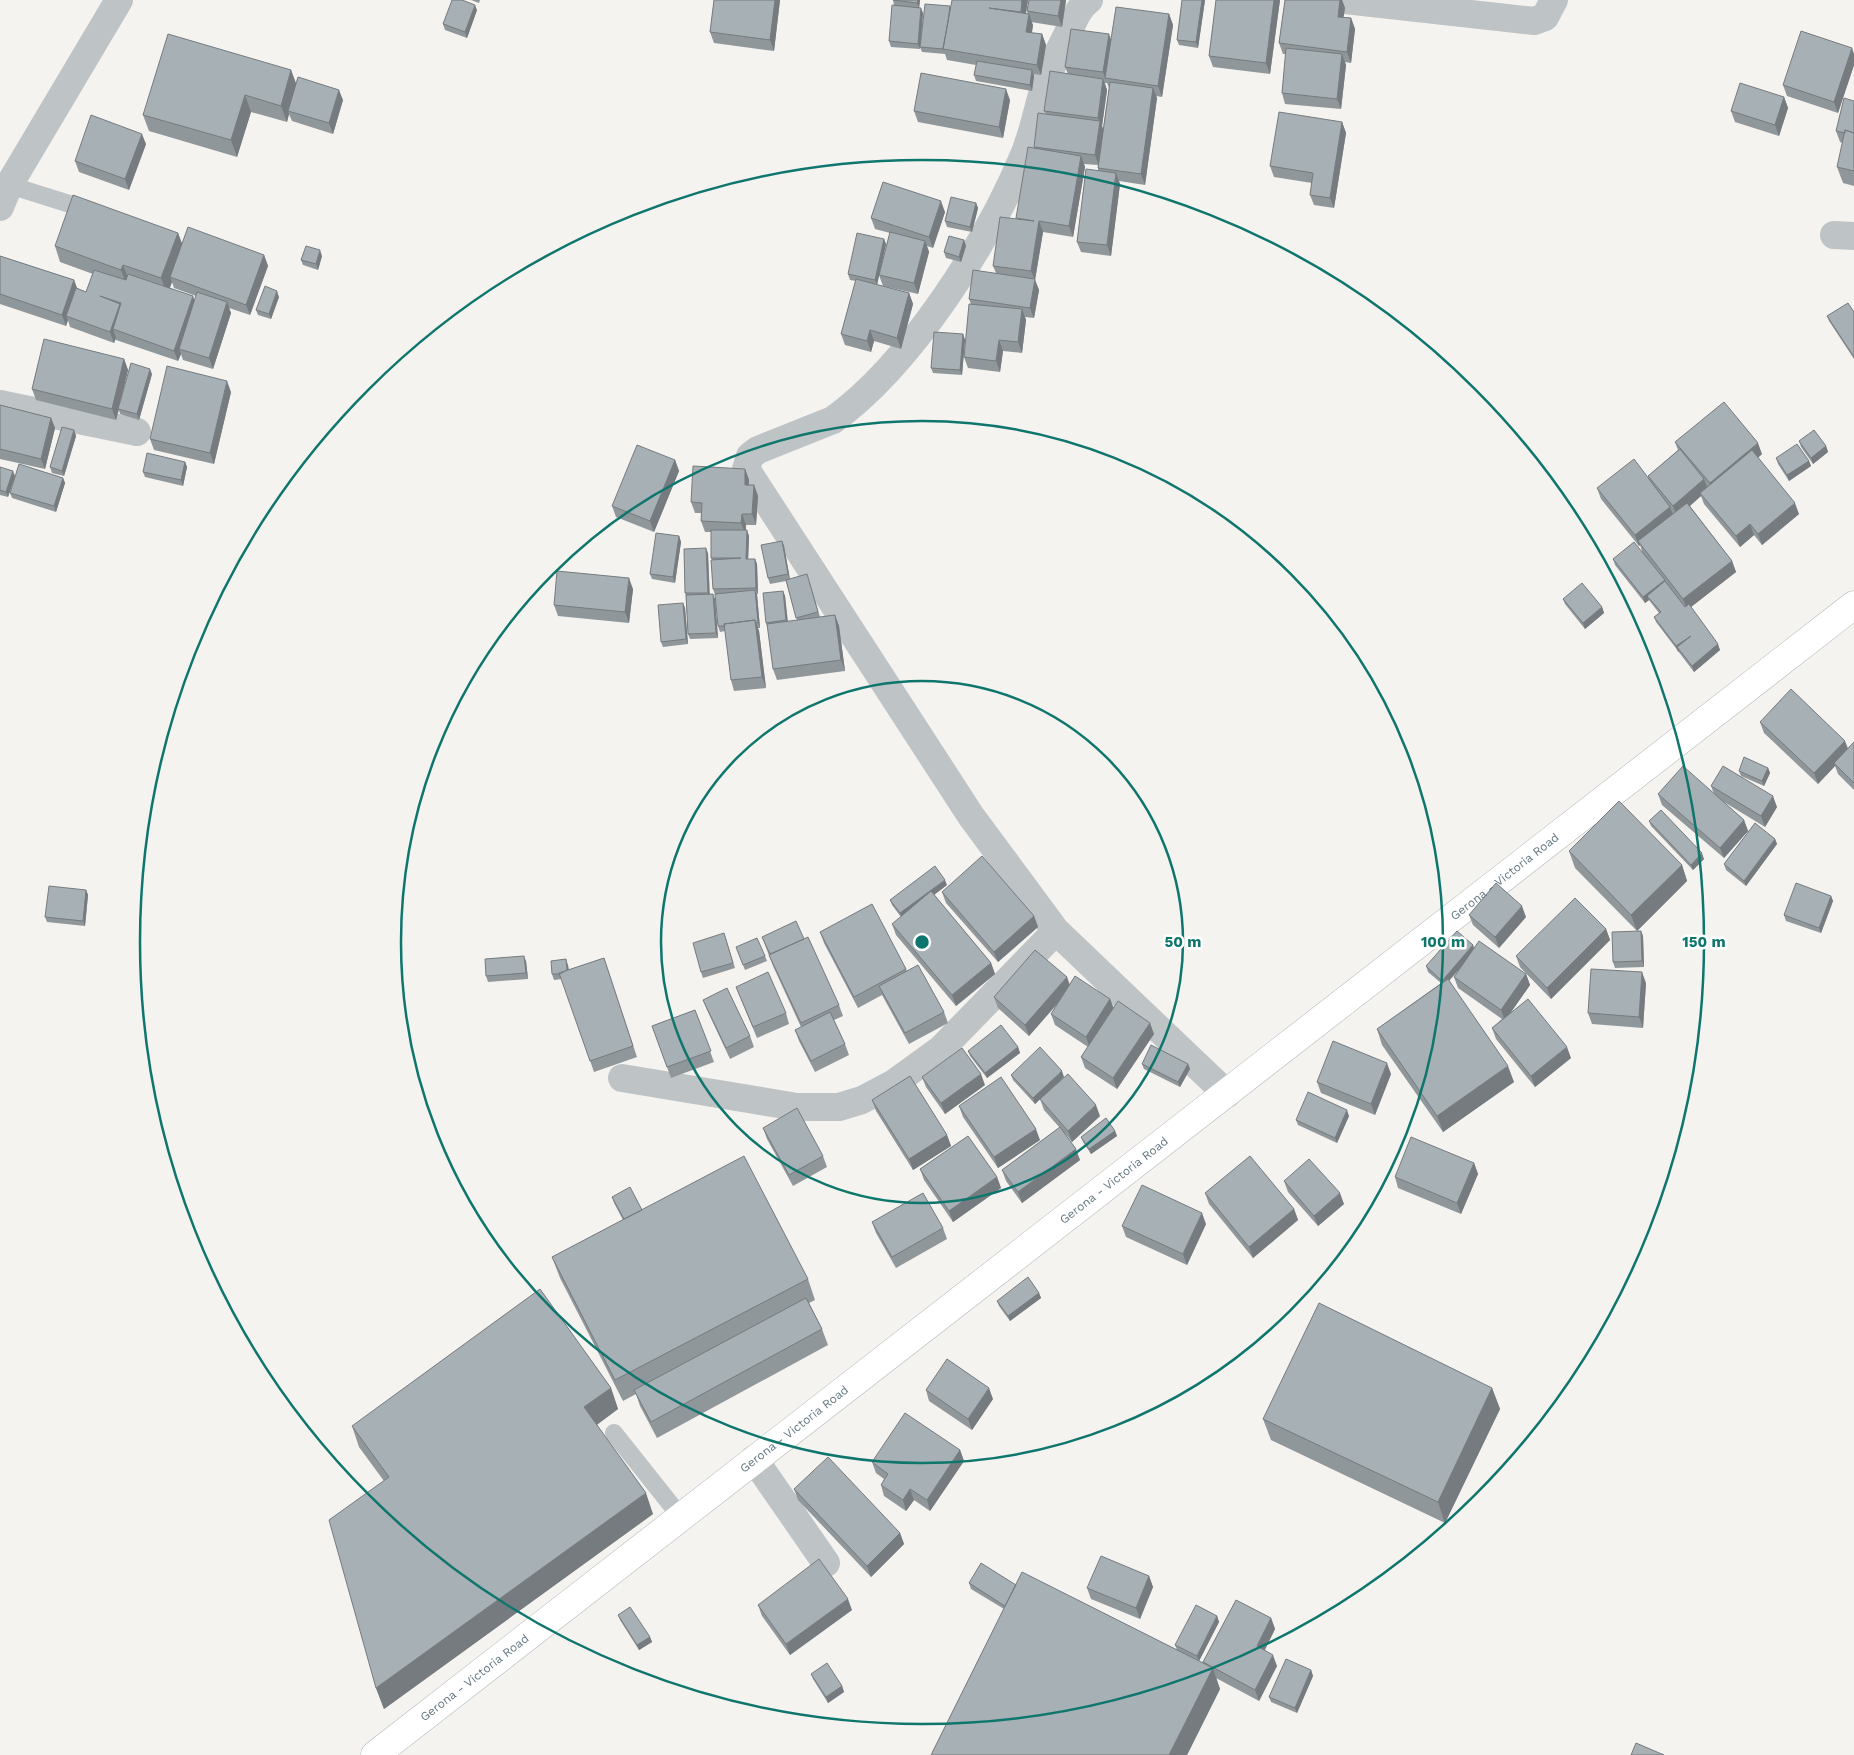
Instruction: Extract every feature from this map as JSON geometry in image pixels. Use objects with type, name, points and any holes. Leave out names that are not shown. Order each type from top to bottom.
[{"type":"main road","name":"Gerona - Victoria Road","points":[[375,1755],[680,1516],[1854,606]]},
{"type":"street","points":[[5,196],[119,0]]},
{"type":"street","points":[[1089,0],[1082,5],[1073,21],[1046,80],[1035,126],[1019,165],[975,253],[927,322],[883,375],[844,412],[833,420],[758,450],[747,462],[746,469],[971,816],[1056,931],[1226,1094]]},
{"type":"street","points":[[1344,0],[1534,21],[1545,17],[1554,0]]},
{"type":"street","points":[[0,404],[137,432]]},
{"type":"street","points":[[622,1078],[797,1107],[839,1107],[862,1100],[894,1083],[941,1049],[1056,931]]},
{"type":"street","points":[[754,1459],[826,1563]]},
{"type":"lane","points":[[5,196],[111,218]]},
{"type":"lane","points":[[614,1433],[680,1516]]},
{"type":"building","points":[[452,0],[462,0],[475,5],[465,32],[443,24]]},
{"type":"building","points":[[714,0],[775,0],[770,40],[710,32]]},
{"type":"building","points":[[893,0],[918,0],[917,3]]},
{"type":"building","points":[[952,0],[1022,0],[1021,12],[989,8],[1029,14],[1026,32],[1042,34],[1037,65],[943,49]]},
{"type":"building","points":[[1029,0],[1061,0],[1058,16],[1027,11]]},
{"type":"building","points":[[1182,0],[1202,0],[1196,42],[1177,40]]},
{"type":"building","points":[[1216,0],[1274,0],[1266,63],[1209,56]]},
{"type":"building","points":[[1285,0],[1340,0],[1338,17],[1351,18],[1347,52],[1279,43]]},
{"type":"building","points":[[925,4],[950,6],[943,49],[920,47]]},
{"type":"building","points":[[892,5],[921,8],[918,44],[889,41]]},
{"type":"building","points":[[1116,7],[1169,14],[1158,86],[1105,78]]},
{"type":"building","points":[[1071,29],[1109,34],[1103,72],[1065,67]]},
{"type":"building","points":[[1801,31],[1852,48],[1834,102],[1783,85]]},
{"type":"building","points":[[168,34],[291,70],[281,106],[245,95],[231,140],[143,115]]},
{"type":"building","points":[[1286,48],[1342,54],[1337,99],[1282,93]]},
{"type":"building","points":[[977,61],[1032,70],[1030,85],[974,75]]},
{"type":"building","points":[[1050,71],[1103,79],[1098,118],[1044,111]]},
{"type":"building","points":[[921,73],[1006,89],[999,127],[914,111]]},
{"type":"building","points":[[298,77],[339,90],[329,123],[288,111]]},
{"type":"building","points":[[1110,82],[1153,88],[1141,174],[1098,168]]},
{"type":"building","points":[[1740,83],[1784,97],[1775,125],[1731,111]]},
{"type":"building","points":[[1844,98],[1854,101],[1854,133],[1845,130],[1845,133],[1836,131]]},
{"type":"building","points":[[1279,112],[1342,122],[1330,198],[1310,195],[1313,173],[1270,166]]},
{"type":"building","points":[[1038,113],[1100,121],[1095,155],[1034,147]]},
{"type":"building","points":[[91,115],[142,134],[125,179],[75,161]]},
{"type":"building","points":[[1845,130],[1854,133],[1854,171],[1837,167]]},
{"type":"building","points":[[1028,147],[1081,156],[1069,226],[1039,221],[1031,271],[993,266],[1000,217],[1034,221],[1016,218]]},
{"type":"building","points":[[1086,169],[1116,173],[1107,245],[1077,242]]},
{"type":"building","points":[[883,182],[941,201],[929,237],[871,218]]},
{"type":"building","points":[[73,195],[178,233],[161,278],[123,265],[121,270],[55,246]]},
{"type":"building","points":[[951,197],[976,203],[970,227],[945,221]]},
{"type":"building","points":[[188,227],[264,255],[246,305],[170,277]]},
{"type":"building","points":[[890,232],[925,241],[914,283],[879,275]]},
{"type":"building","points":[[857,233],[884,239],[875,280],[848,274]]},
{"type":"building","points":[[949,236],[964,240],[959,257],[944,252]]},
{"type":"building","points":[[306,246],[320,250],[316,264],[301,260]]},
{"type":"building","points":[[0,256],[74,280],[62,315],[0,294]]},
{"type":"building","points":[[94,270],[126,280],[128,274],[193,296],[174,351],[113,329],[121,303],[100,296],[120,304],[110,332],[66,316],[76,288],[86,292]]},
{"type":"building","points":[[973,270],[1035,279],[1030,308],[969,299]]},
{"type":"building","points":[[856,279],[909,293],[897,338],[870,330],[867,341],[841,334]]},
{"type":"building","points":[[265,286],[277,291],[269,314],[256,310]]},
{"type":"building","points":[[197,292],[227,302],[209,358],[179,349]]},
{"type":"building","points":[[1848,303],[1854,312],[1854,357],[1827,316]]},
{"type":"building","points":[[969,304],[1022,309],[1018,342],[999,340],[996,361],[964,357]]},
{"type":"building","points":[[934,332],[963,334],[960,370],[931,368]]},
{"type":"building","points":[[44,339],[124,359],[112,409],[32,389]]},
{"type":"building","points":[[131,363],[150,369],[137,414],[118,409]]},
{"type":"building","points":[[167,366],[227,381],[210,453],[150,439]]},
{"type":"building","points":[[1724,402],[1758,443],[1710,483],[1675,442]]},
{"type":"building","points":[[0,405],[51,418],[41,459],[0,449]]},
{"type":"building","points":[[62,427],[74,430],[62,471],[50,467]]},
{"type":"building","points":[[1814,430],[1826,446],[1811,458],[1799,441]]},
{"type":"building","points":[[1797,444],[1809,461],[1787,475],[1776,458]]},
{"type":"building","points":[[637,445],[675,460],[650,521],[612,506]]},
{"type":"building","points":[[1680,449],[1704,479],[1673,506],[1648,476]]},
{"type":"building","points":[[1752,450],[1795,503],[1758,534],[1750,524],[1736,536],[1700,493]]},
{"type":"building","points":[[147,453],[185,462],[181,480],[143,472]]},
{"type":"building","points":[[1634,459],[1670,507],[1635,535],[1597,488]]},
{"type":"building","points":[[19,464],[63,478],[54,506],[10,493]]},
{"type":"building","points":[[693,466],[745,469],[745,485],[754,485],[752,514],[742,514],[741,523],[701,521],[702,503],[691,502]]},
{"type":"building","points":[[0,467],[13,471],[6,492],[0,490]]},
{"type":"building","points":[[1687,503],[1732,561],[1683,599],[1638,541]]},
{"type":"building","points":[[711,530],[747,530],[746,559],[755,559],[756,588],[713,589],[711,560],[741,558],[711,558]]},
{"type":"building","points":[[656,533],[679,536],[673,577],[650,574]]},
{"type":"building","points":[[782,541],[788,574],[768,578],[761,545]]},
{"type":"building","points":[[1634,542],[1665,580],[1643,597],[1613,559]]},
{"type":"building","points":[[706,548],[708,593],[685,593],[684,549]]},
{"type":"building","points":[[557,571],[629,578],[625,612],[554,605]]},
{"type":"building","points":[[807,574],[818,612],[796,618],[786,580]]},
{"type":"building","points":[[1665,581],[1685,607],[1689,604],[1718,644],[1692,666],[1677,647],[1691,636],[1676,646],[1654,617],[1661,612],[1647,596]]},
{"type":"building","points":[[1582,583],[1602,607],[1583,623],[1563,599]]},
{"type":"building","points":[[755,590],[758,622],[756,623],[755,620],[718,626],[715,594]]},
{"type":"building","points":[[783,591],[786,620],[766,623],[763,593]]},
{"type":"building","points":[[713,594],[716,633],[688,634],[686,595]]},
{"type":"building","points":[[683,603],[686,639],[661,642],[658,605]]},
{"type":"building","points":[[835,615],[841,660],[773,669],[767,624]]},
{"type":"building","points":[[755,620],[762,677],[731,680],[724,624]]},
{"type":"building","points":[[1791,689],[1845,741],[1814,773],[1760,722]]},
{"type":"building","points":[[1854,742],[1854,783],[1834,763]]},
{"type":"building","points":[[1744,757],[1768,768],[1762,781],[1739,771]]},
{"type":"building","points":[[1683,766],[1744,820],[1720,848],[1658,794]]},
{"type":"building","points":[[1723,766],[1773,796],[1761,816],[1711,786]]},
{"type":"building","points":[[1619,801],[1682,865],[1631,915],[1569,851]]},
{"type":"building","points":[[1661,810],[1702,853],[1691,865],[1649,821]]},
{"type":"building","points":[[1755,823],[1775,839],[1744,881],[1724,864]]},
{"type":"building","points":[[982,856],[1034,916],[994,952],[942,892]]},
{"type":"building","points":[[935,866],[945,880],[900,913],[890,900]]},
{"type":"building","points":[[1496,883],[1522,906],[1495,937],[1469,915]]},
{"type":"building","points":[[1796,883],[1831,896],[1819,928],[1784,915]]},
{"type":"building","points":[[49,886],[86,890],[83,921],[45,917]]},
{"type":"building","points":[[931,891],[991,963],[952,995],[892,924]]},
{"type":"building","points":[[1575,898],[1606,929],[1547,988],[1516,956]]},
{"type":"building","points":[[872,904],[906,969],[854,997],[820,932]]},
{"type":"building","points":[[796,921],[804,939],[770,954],[762,937]]},
{"type":"building","points":[[1457,931],[1473,945],[1442,981],[1426,966]]},
{"type":"building","points":[[1641,931],[1642,961],[1613,962],[1612,932]]},
{"type":"building","points":[[724,933],[733,963],[701,972],[693,943]]},
{"type":"building","points":[[808,937],[839,1005],[801,1023],[769,955]]},
{"type":"building","points":[[757,938],[765,956],[743,965],[736,947]]},
{"type":"building","points":[[1479,941],[1526,974],[1501,1010],[1454,977]]},
{"type":"building","points":[[1035,950],[1067,977],[1025,1025],[994,997]]},
{"type":"building","points":[[524,956],[526,973],[486,976],[485,959]]},
{"type":"building","points":[[604,958],[633,1046],[590,1061],[559,973]]},
{"type":"building","points":[[566,959],[567,970],[560,974],[552,974],[551,961]]},
{"type":"building","points":[[918,965],[944,1012],[905,1033],[879,986]]},
{"type":"building","points":[[1591,969],[1642,972],[1639,1017],[1588,1013]]},
{"type":"building","points":[[768,972],[786,1013],[753,1027],[736,987]]},
{"type":"building","points":[[1075,976],[1110,999],[1086,1037],[1051,1014]]},
{"type":"building","points":[[1448,979],[1508,1066],[1437,1116],[1377,1029]]},
{"type":"building","points":[[727,988],[750,1036],[726,1048],[703,1000]]},
{"type":"building","points":[[1528,999],[1567,1047],[1531,1076],[1492,1028]]},
{"type":"building","points":[[1118,1001],[1150,1023],[1113,1078],[1081,1057]]},
{"type":"building","points":[[695,1010],[711,1051],[667,1067],[652,1026]]},
{"type":"building","points":[[830,1012],[845,1044],[811,1061],[795,1030]]},
{"type":"building","points":[[1001,1025],[1018,1047],[985,1073],[968,1051]]},
{"type":"building","points":[[1333,1041],[1387,1063],[1371,1104],[1317,1082]]},
{"type":"building","points":[[1151,1045],[1188,1064],[1178,1082],[1142,1064]]},
{"type":"building","points":[[1040,1047],[1062,1071],[1033,1098],[1011,1075]]},
{"type":"building","points":[[962,1048],[981,1074],[941,1103],[922,1077]]},
{"type":"building","points":[[1068,1074],[1096,1105],[1068,1131],[1040,1099]]},
{"type":"building","points":[[910,1076],[947,1135],[909,1159],[872,1100]]},
{"type":"building","points":[[1001,1077],[1036,1129],[994,1157],[959,1106]]},
{"type":"building","points":[[1308,1092],[1347,1110],[1335,1138],[1296,1120]]},
{"type":"building","points":[[797,1108],[823,1156],[789,1175],[763,1128]]},
{"type":"building","points":[[1106,1118],[1115,1131],[1089,1149],[1081,1137]]},
{"type":"building","points":[[1060,1127],[1076,1149],[1018,1192],[1002,1170]]},
{"type":"building","points":[[968,1136],[997,1177],[949,1211],[920,1169]]},
{"type":"building","points":[[1411,1137],[1474,1163],[1457,1203],[1395,1177]]},
{"type":"building","points":[[744,1156],[808,1279],[615,1380],[552,1257]]},
{"type":"building","points":[[1250,1156],[1294,1209],[1249,1247],[1205,1193]]},
{"type":"building","points":[[1309,1159],[1340,1193],[1314,1216],[1284,1181]]},
{"type":"building","points":[[1142,1185],[1202,1213],[1183,1254],[1122,1226]]},
{"type":"building","points":[[630,1187],[642,1210],[624,1219],[612,1197]]},
{"type":"building","points":[[923,1193],[943,1228],[892,1257],[872,1222]]},
{"type":"building","points":[[1028,1277],[1039,1293],[1008,1316],[997,1301]]},
{"type":"building","points":[[540,1289],[611,1388],[584,1407],[646,1493],[376,1688],[329,1520],[389,1477],[352,1426]]},
{"type":"building","points":[[806,1298],[822,1329],[651,1422],[634,1390]]},
{"type":"building","points":[[1319,1303],[1492,1388],[1438,1502],[1263,1419]]},
{"type":"building","points":[[947,1359],[989,1388],[968,1419],[926,1390]]},
{"type":"building","points":[[905,1413],[960,1450],[927,1500],[910,1489],[903,1500],[881,1485],[888,1474],[872,1462]]},
{"type":"building","points":[[828,1457],[900,1533],[867,1566],[794,1489]]},
{"type":"building","points":[[1101,1556],[1149,1576],[1136,1608],[1087,1588]]},
{"type":"building","points":[[819,1559],[848,1599],[786,1644],[758,1605]]},
{"type":"building","points":[[981,1563],[1016,1585],[1005,1606],[969,1583]]},
{"type":"building","points":[[1022,1572],[1213,1668],[1169,1755],[931,1755]]},
{"type":"building","points":[[1236,1600],[1271,1618],[1257,1646],[1273,1655],[1255,1690],[1203,1662]]},
{"type":"building","points":[[1196,1605],[1217,1616],[1197,1656],[1175,1645]]},
{"type":"building","points":[[630,1607],[650,1637],[637,1645],[618,1615]]},
{"type":"building","points":[[1286,1659],[1311,1670],[1295,1708],[1269,1697]]},
{"type":"building","points":[[827,1663],[842,1686],[826,1697],[811,1674]]},
{"type":"building","points":[[1636,1743],[1664,1755],[1631,1755]]}]
